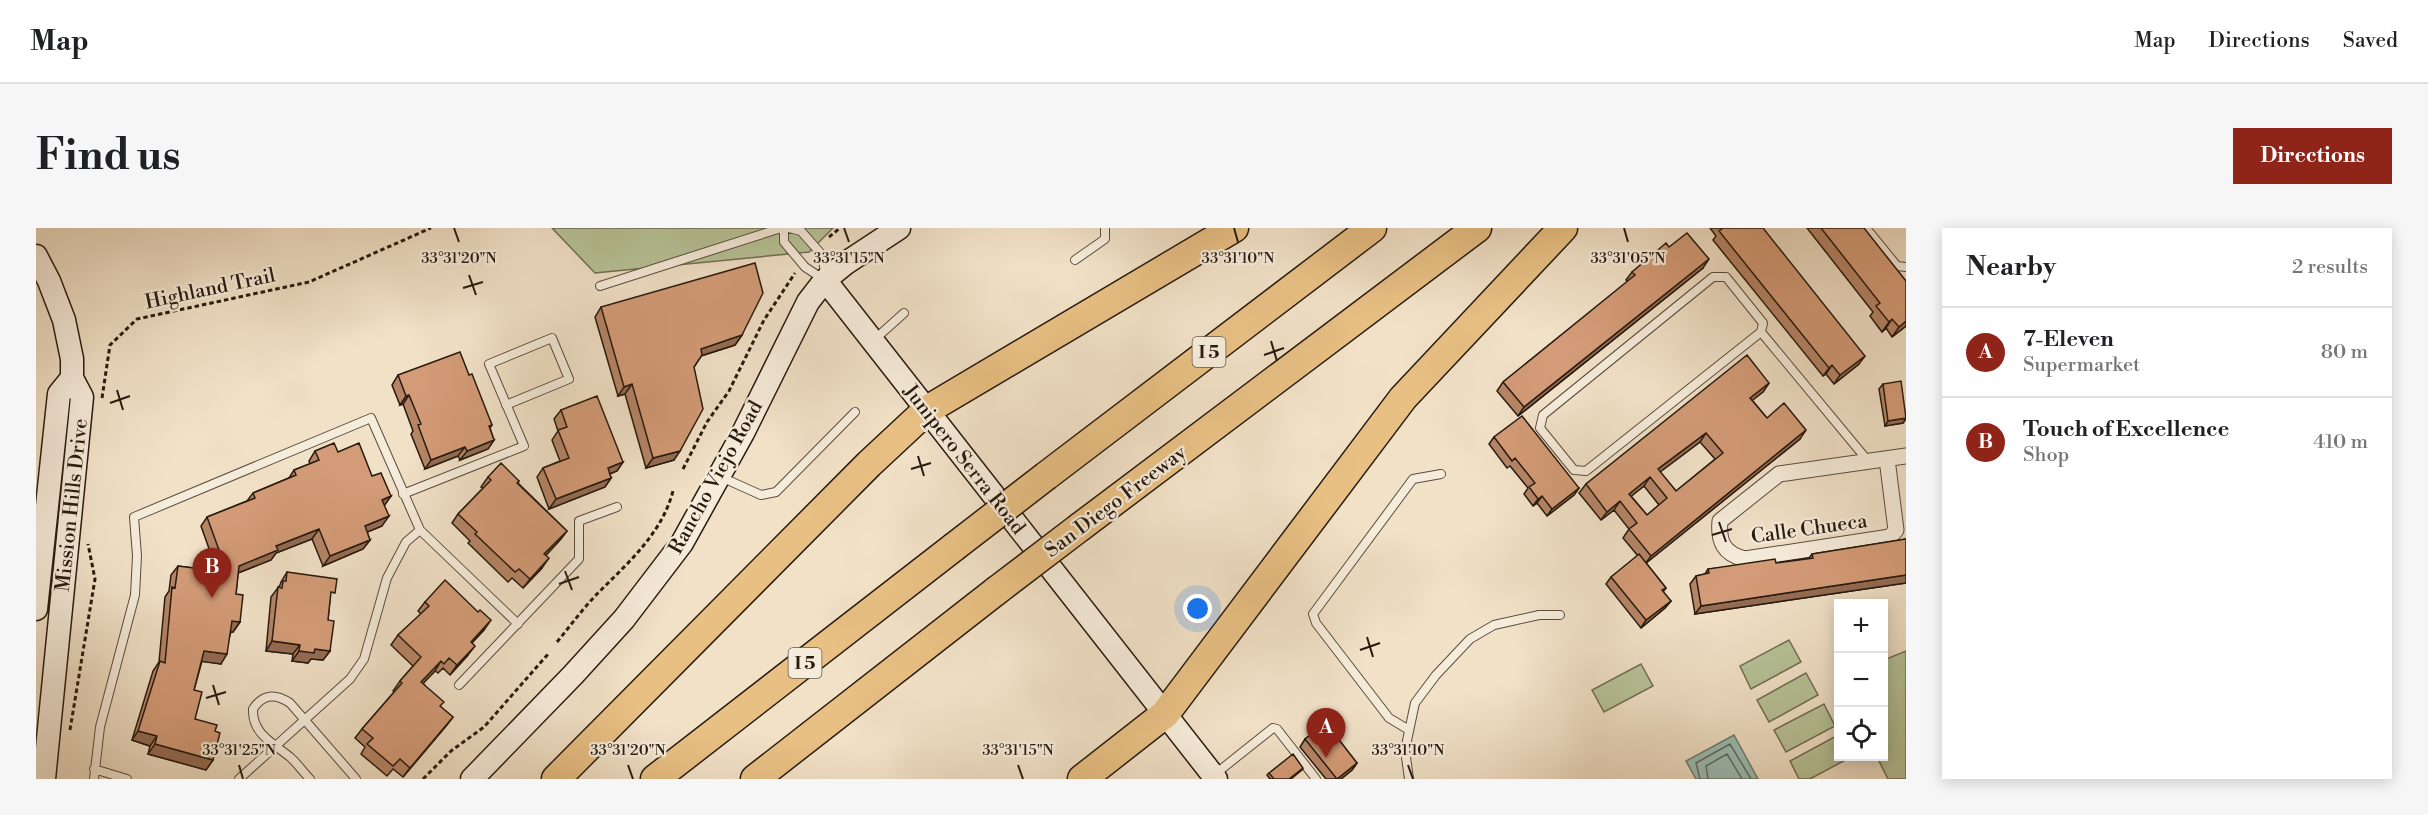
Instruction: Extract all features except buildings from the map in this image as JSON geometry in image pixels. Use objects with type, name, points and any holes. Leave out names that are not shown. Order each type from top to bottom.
[{"type":"highway","points":[[556,779],[869,464],[927,410],[1234,228]]},
{"type":"highway","name":"I 5","points":[[655,779],[1046,476],[1372,228]]},
{"type":"highway","name":"San Diego Freeway","points":[[755,779],[996,591],[1477,228]]},
{"type":"highway","points":[[1082,779],[1165,714],[1403,398],[1563,228]]},
{"type":"main road","name":"Rancho Viejo Road","points":[[472,779],[624,619],[681,543],[720,476],[795,325],[808,302],[825,280],[846,263],[899,228]]},
{"type":"main road","name":"Mission Hills Drive","points":[[36,256],[49,281],[64,320],[72,359],[72,378],[82,397],[44,779]]},
{"type":"main road","name":"Junipero Serra Road","points":[[825,280],[1214,777]]},
{"type":"main road","name":"Mission Hills Drive","points":[[36,609],[41,504],[58,394],[72,378]]},
{"type":"street","name":"Calle Chueca","points":[[1887,459],[1896,530],[1890,537],[1745,559],[1732,556],[1722,544],[1719,532],[1720,521],[1779,474],[1906,456]]},
{"type":"lane","points":[[600,286],[782,228],[784,242],[805,267],[825,280]]},
{"type":"lane","points":[[789,228],[801,231],[823,256],[825,280]]},
{"type":"lane","points":[[1075,260],[1105,239],[1105,228]]},
{"type":"lane","points":[[1866,228],[1897,266],[1906,267]]},
{"type":"lane","points":[[1713,277],[1726,277],[1763,323],[1761,332],[1587,471],[1574,470],[1540,428],[1543,415],[1713,277]]},
{"type":"lane","points":[[873,342],[904,313]]},
{"type":"lane","points":[[1761,332],[1868,461]]},
{"type":"lane","points":[[403,494],[524,446],[506,405],[489,364],[552,338],[569,379],[506,405]]},
{"type":"lane","points":[[720,476],[761,495],[776,492],[855,412]]},
{"type":"lane","points":[[94,779],[100,727],[135,595],[137,556],[134,518],[371,418],[420,530],[518,624]]},
{"type":"lane","points":[[1409,730],[1389,718],[1316,623],[1313,614],[1413,479],[1441,474]]},
{"type":"lane","points":[[459,685],[579,559],[579,521],[617,507]]},
{"type":"lane","points":[[239,779],[350,679],[364,659],[387,578],[406,542],[420,530]]},
{"type":"lane","points":[[1409,779],[1405,750],[1415,703],[1436,675],[1470,639],[1494,625],[1539,615],[1560,615]]},
{"type":"lane","points":[[310,779],[290,758],[274,747],[257,728],[252,720],[253,709],[258,701],[272,695],[290,703],[356,779]]},
{"type":"lane","points":[[1214,777],[1273,728],[1316,779]]},
{"type":"lane","points":[[94,769],[127,779]]},
{"type":"path","name":"Highland Trail","points":[[102,402],[110,345],[137,319],[309,282],[431,228]]},
{"type":"path","points":[[829,237],[840,228]]},
{"type":"path","points":[[683,469],[707,422],[729,391],[764,320],[795,273]]},
{"type":"path","points":[[557,642],[598,593],[636,555],[669,507],[673,491]]},
{"type":"path","points":[[69,732],[77,674],[95,579],[86,539]]},
{"type":"path","points":[[423,779],[451,751],[484,727],[549,653]]},
{"type":"green space","points":[[552,228],[833,228],[809,252],[595,273]]},
{"type":"green space","points":[[1789,640],[1801,662],[1751,689],[1740,666]]},
{"type":"green space","points":[[1906,651],[1906,779],[1888,779],[1879,761],[1888,761],[1888,658]]},
{"type":"green space","points":[[1641,664],[1653,686],[1604,712],[1592,690]]},
{"type":"green space","points":[[1806,673],[1818,695],[1769,722],[1757,700]]},
{"type":"green space","points":[[1824,704],[1834,724],[1834,727],[1786,752],[1774,730]]},
{"type":"green space","points":[[1834,737],[1834,761],[1844,761],[1810,779],[1799,779],[1790,761]]},
{"type":"water","points":[[1734,735],[1758,779],[1696,779],[1686,761]]},
{"type":"place","name":"Touch of Excellence","points":[[212,598]]},
{"type":"place","name":"7-Eleven","points":[[1326,758]]}]
